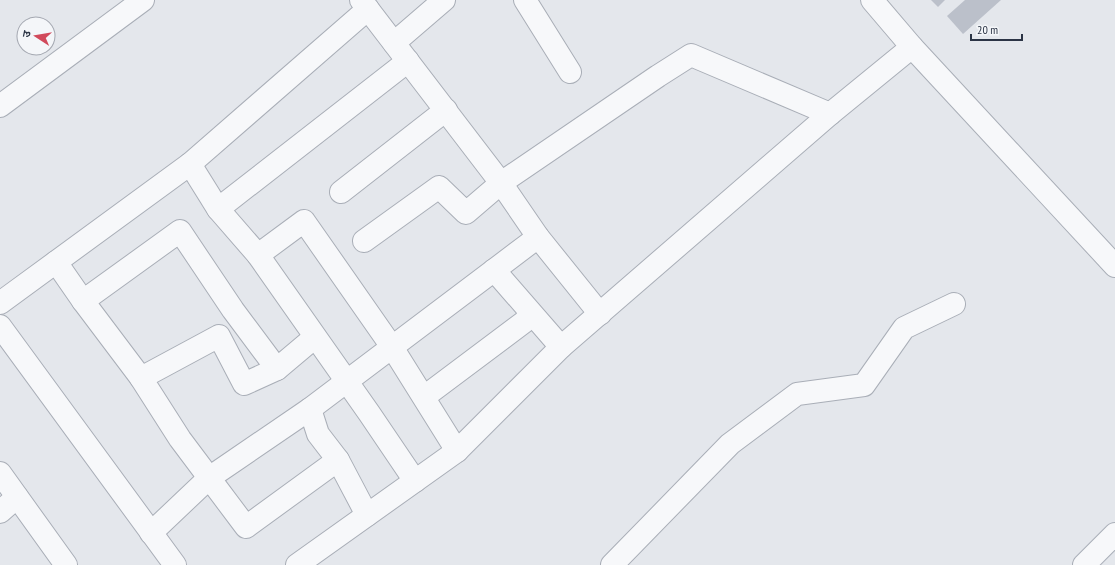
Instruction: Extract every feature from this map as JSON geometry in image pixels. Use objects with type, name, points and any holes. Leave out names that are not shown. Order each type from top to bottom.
[{"type":"street","points":[[0,106],[143,0]]},
{"type":"street","points":[[394,43],[444,0]]},
{"type":"street","points":[[526,0],[570,72]]},
{"type":"street","points":[[872,0],[912,47],[1115,266]]},
{"type":"street","points":[[0,303],[190,164],[364,5],[502,183],[538,237],[600,314]]},
{"type":"street","points":[[297,565],[457,450],[561,347],[830,114],[912,47]]},
{"type":"street","points":[[364,241],[439,187],[466,213],[502,183],[658,76],[691,56],[830,114]]},
{"type":"street","points":[[218,209],[408,61]]},
{"type":"street","points":[[341,192],[446,110]]},
{"type":"street","points":[[190,164],[218,209],[258,255],[415,481]]},
{"type":"street","points":[[258,255],[304,221],[392,347],[457,450]]},
{"type":"street","points":[[83,301],[180,231],[233,310],[277,369]]},
{"type":"street","points":[[151,533],[209,478],[310,409],[538,237]]},
{"type":"street","points":[[56,262],[83,301],[141,378],[180,439],[246,527],[338,460]]},
{"type":"street","points":[[494,270],[561,347]]},
{"type":"street","points":[[612,565],[730,444],[796,394],[864,385],[904,328],[954,304]]},
{"type":"street","points":[[424,397],[524,322],[531,314]]},
{"type":"street","points":[[0,326],[174,565]]},
{"type":"street","points":[[141,378],[219,336],[244,384],[277,369],[315,337]]},
{"type":"street","points":[[310,409],[318,434],[338,460],[367,515]]},
{"type":"street","points":[[0,473],[66,565]]},
{"type":"street","points":[[0,512],[17,497]]},
{"type":"street","points":[[1084,565],[1115,534]]},
{"type":"building","points":[[931,0],[945,0],[938,7]]},
{"type":"building","points":[[965,0],[1001,0],[963,34],[947,16]]}]
